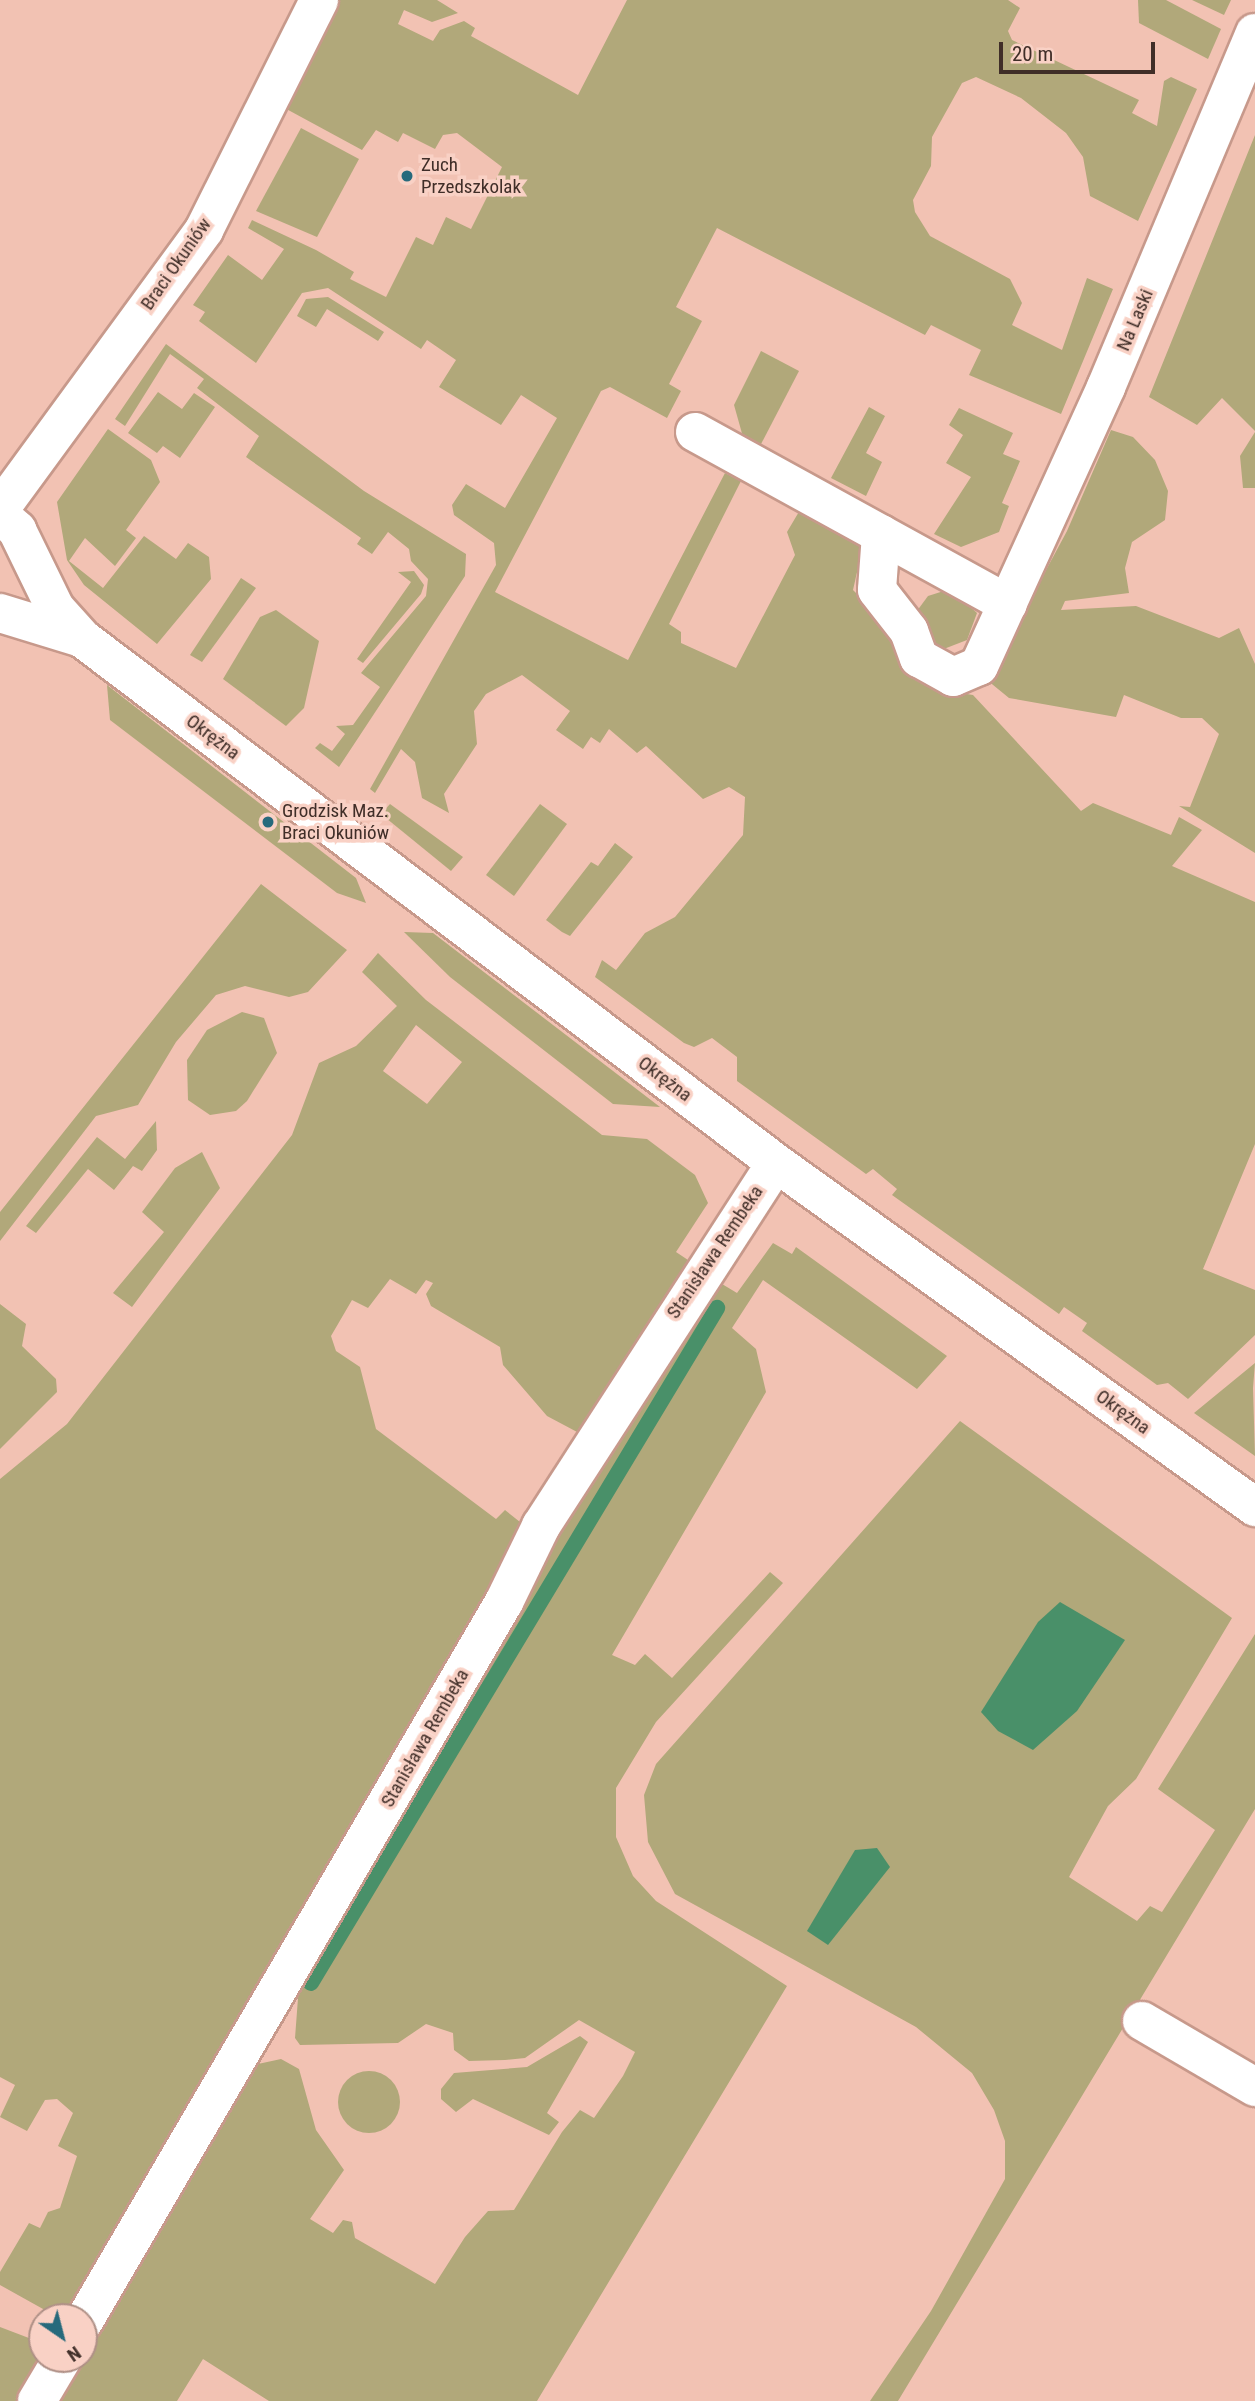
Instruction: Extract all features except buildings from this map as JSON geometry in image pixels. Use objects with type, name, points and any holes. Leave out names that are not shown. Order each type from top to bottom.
[{"type":"street","name":"Braci Okuniów","points":[[0,509],[204,230],[319,0]]},
{"type":"street","name":"Na Laski","points":[[881,534],[877,590],[934,671],[953,677],[979,666],[1255,33]]},
{"type":"street","points":[[695,432],[1008,604]]},
{"type":"street","name":"Okrężna","points":[[0,515],[17,530],[26,555],[55,608],[83,639],[775,1163],[1255,1507]]},
{"type":"street","points":[[0,604],[22,581],[26,555]]},
{"type":"street","name":"Okrężna","points":[[0,613],[83,639]]},
{"type":"street","name":"Stanisława Rembeka","points":[[95,2303],[504,1602],[541,1526],[775,1163]]},
{"type":"street","points":[[1142,2021],[1255,2087]]},
{"type":"street","points":[[37,2401],[54,2373]]},
{"type":"shaded area","points":[[333,0],[437,0],[458,13],[432,22],[404,10],[398,24],[433,41],[440,30],[464,21],[475,28],[471,36],[578,95],[627,0],[1008,0],[1020,8],[1008,31],[1012,40],[1139,100],[1132,113],[1157,126],[1164,81],[1171,77],[1197,89],[1138,221],[1090,196],[1083,157],[1066,133],[1021,98],[976,77],[962,83],[932,137],[931,166],[913,200],[915,212],[930,236],[1010,279],[1022,303],[1012,325],[1062,350],[1087,278],[1113,289],[1061,414],[969,375],[981,350],[931,325],[925,335],[717,228],[676,307],[702,321],[669,384],[681,391],[667,418],[610,387],[601,391],[495,592],[628,660],[725,473],[741,481],[669,624],[681,632],[681,643],[736,668],[795,555],[787,532],[800,510],[864,541],[853,590],[893,630],[930,688],[973,695],[1081,811],[1093,803],[1171,835],[1179,817],[1202,830],[1172,866],[1255,902],[1255,1144],[1203,1269],[1255,1290],[1255,1335],[1188,1399],[1168,1383],[1157,1385],[1082,1331],[1087,1323],[1064,1307],[1059,1314],[892,1195],[897,1189],[873,1169],[866,1174],[737,1081],[737,1057],[712,1038],[694,1047],[684,1043],[595,977],[602,960],[616,970],[645,933],[675,917],[743,835],[745,797],[729,787],[703,799],[646,746],[637,753],[609,729],[600,743],[591,737],[583,749],[556,730],[570,711],[522,675],[486,694],[474,711],[477,744],[444,794],[449,813],[422,798],[415,762],[401,749],[375,793],[370,789],[496,565],[494,543],[454,515],[452,505],[466,484],[505,508],[557,418],[521,395],[501,425],[439,387],[456,360],[427,340],[421,349],[328,288],[302,293],[256,363],[199,321],[205,312],[193,305],[228,255],[262,280],[284,249],[248,228],[252,220],[316,250],[354,272],[350,279],[386,297],[416,237],[433,245],[446,217],[471,229],[502,167],[457,133],[443,135],[435,149],[403,133],[398,142],[376,130],[362,150],[279,105]]},
{"type":"shaded area","points":[[1138,0],[1166,0],[1221,29],[1208,59],[1139,23]]},
{"type":"shaded area","points":[[1192,0],[1231,0],[1224,15]]},
{"type":"shaded area","points":[[301,128],[359,159],[317,237],[256,211]]},
{"type":"shaded area","points":[[1255,135],[1255,431],[1222,398],[1197,425],[1149,397]]},
{"type":"shaded area","points":[[328,297],[384,332],[378,341],[327,309],[316,327],[297,316],[306,299]]},
{"type":"shaded area","points":[[166,344],[364,491],[466,554],[465,576],[339,767],[315,748],[320,743],[332,751],[345,734],[336,726],[353,725],[380,687],[361,673],[426,596],[428,579],[411,561],[409,549],[388,532],[372,554],[357,544],[361,538],[246,457],[259,436],[197,388],[204,379],[170,354],[125,426],[115,419]]},
{"type":"shaded area","points":[[761,351],[799,371],[760,446],[743,437],[734,405]]},
{"type":"shaded area","points":[[158,392],[182,409],[194,393],[215,407],[180,458],[163,446],[157,453],[128,433]]},
{"type":"shaded area","points":[[869,407],[885,416],[866,453],[882,462],[866,496],[831,478]]},
{"type":"shaded area","points":[[959,408],[1013,433],[1003,454],[1020,461],[1002,503],[1009,506],[999,532],[961,547],[934,534],[971,477],[946,463],[963,435],[949,425]]},
{"type":"shaded area","points":[[108,429],[151,460],[160,482],[126,530],[136,538],[115,566],[85,538],[69,561],[103,588],[144,536],[176,559],[188,543],[209,557],[211,579],[157,644],[84,585],[67,560],[57,502]]},
{"type":"shaded area","points":[[1111,430],[1133,437],[1155,460],[1168,491],[1165,520],[1132,542],[1125,568],[1129,593],[1065,601],[1061,610],[1136,606],[1219,638],[1239,628],[1255,664],[1255,853],[1179,806],[1190,807],[1219,734],[1202,718],[1181,718],[1124,695],[1116,717],[1009,698],[987,680],[1067,531]]},
{"type":"shaded area","points":[[1255,432],[1255,488],[1243,488],[1240,456]]},
{"type":"shaded area","points":[[414,571],[424,585],[421,594],[363,663],[357,659],[411,582],[398,572]]},
{"type":"shaded area","points":[[241,578],[256,588],[202,662],[190,655]]},
{"type":"shaded area","points":[[950,589],[977,613],[967,640],[936,652],[914,615],[928,596]]},
{"type":"shaded area","points":[[276,610],[319,641],[304,708],[286,726],[223,679],[260,617]]},
{"type":"shaded area","points":[[107,685],[356,878],[366,903],[337,893],[110,720]]},
{"type":"shaded area","points":[[390,804],[463,857],[451,871],[381,814]]},
{"type":"shaded area","points":[[540,804],[567,824],[514,896],[486,875]]},
{"type":"shaded area","points":[[615,843],[633,857],[570,936],[562,932],[546,920],[591,862],[598,866]]},
{"type":"shaded area","points":[[261,884],[347,950],[308,992],[289,997],[245,986],[216,995],[176,1042],[138,1105],[96,1116],[0,1241],[0,1212]]},
{"type":"shaded area","points":[[404,932],[433,933],[660,1107],[613,1104],[450,977]]},
{"type":"shaded area","points":[[378,953],[426,1000],[602,1135],[647,1139],[695,1175],[708,1203],[676,1252],[688,1260],[579,1433],[547,1416],[503,1365],[500,1347],[431,1306],[426,1294],[433,1283],[426,1280],[416,1294],[390,1279],[368,1308],[352,1300],[331,1336],[336,1351],[360,1367],[376,1429],[496,1519],[505,1510],[525,1526],[495,1592],[82,2303],[32,2303],[0,2285],[0,2272],[29,2223],[40,2228],[48,2212],[60,2208],[77,2156],[58,2146],[73,2113],[57,2099],[45,2100],[27,2131],[0,2117],[15,2085],[0,2077],[0,1479],[67,1424],[292,1135],[319,1063],[356,1046],[397,1006],[362,972]],"holes":[[[416,1025],[462,1062],[427,1104],[383,1071]]]},
{"type":"shaded area","points":[[242,1012],[264,1018],[277,1053],[247,1101],[236,1111],[210,1115],[188,1100],[187,1060],[207,1030]]},
{"type":"shaded area","points":[[156,1121],[157,1150],[142,1171],[133,1166],[114,1190],[88,1169],[36,1233],[26,1226],[97,1137],[125,1159]]},
{"type":"shaded area","points":[[202,1152],[220,1188],[132,1307],[113,1293],[164,1232],[142,1212],[175,1168]]},
{"type":"shaded area","points":[[773,1243],[792,1254],[796,1247],[947,1356],[917,1389],[763,1280],[732,1328],[756,1349],[766,1392],[612,1655],[635,1665],[645,1654],[672,1678],[770,1572],[783,1583],[656,1722],[616,1788],[616,1837],[633,1876],[656,1901],[787,1986],[537,2401],[269,2401],[203,2359],[177,2401],[59,2401],[76,2373],[98,2373],[98,2335],[258,2064],[281,2059],[299,2069],[316,2130],[344,2170],[310,2219],[333,2233],[343,2220],[352,2222],[355,2238],[435,2284],[465,2237],[488,2211],[514,2210],[562,2132],[580,2110],[594,2118],[623,2076],[635,2052],[579,2020],[525,2058],[505,2060],[469,2061],[454,2050],[453,2033],[426,2024],[398,2043],[300,2045],[295,2038],[299,1985],[541,1559],[707,1292],[714,1295],[722,1284],[737,1293]]},
{"type":"shaded area","points":[[0,1304],[26,1324],[22,1346],[56,1379],[57,1392],[0,1449]]},
{"type":"shaded area","points":[[1255,1363],[1253,1388],[1255,1456],[1194,1413]]},
{"type":"shaded area","points":[[960,1421],[1232,1618],[1136,1779],[1108,1806],[1069,1877],[1137,1921],[1150,1906],[1162,1912],[1215,1830],[1158,1789],[1255,1634],[1255,1809],[898,2401],[870,2401],[931,2311],[1005,2179],[1005,2141],[994,2110],[972,2073],[916,2027],[675,1894],[648,1842],[644,1795],[656,1764]]},
{"type":"shaded area","points":[[1060,1602],[1125,1640],[1077,1711],[1033,1750],[998,1731],[981,1712],[1038,1622]]},
{"type":"shaded area","points":[[877,1848],[890,1867],[828,1945],[807,1931],[855,1850]]},
{"type":"shaded area","points":[[580,2036],[588,2042],[547,2113],[559,2122],[549,2135],[473,2099],[456,2112],[441,2099],[441,2089],[454,2073],[527,2067]]},
{"type":"shaded area","points":[[369,2071],[381,2073],[391,2080],[398,2090],[398,2114],[391,2124],[381,2131],[369,2133],[357,2131],[347,2124],[340,2114],[338,2102],[340,2090],[347,2080],[357,2073]]},
{"type":"shaded area","points":[[0,2327],[28,2338],[28,2373],[36,2373],[23,2401],[0,2401]]},
{"type":"waterway","points":[[311,1983],[717,1308]]},
{"type":"place","name":"Zuch Przedszkolak","points":[[407,176]]},
{"type":"place","name":"Grodzisk Maz. Braci Okuniów","points":[[268,822]]}]
